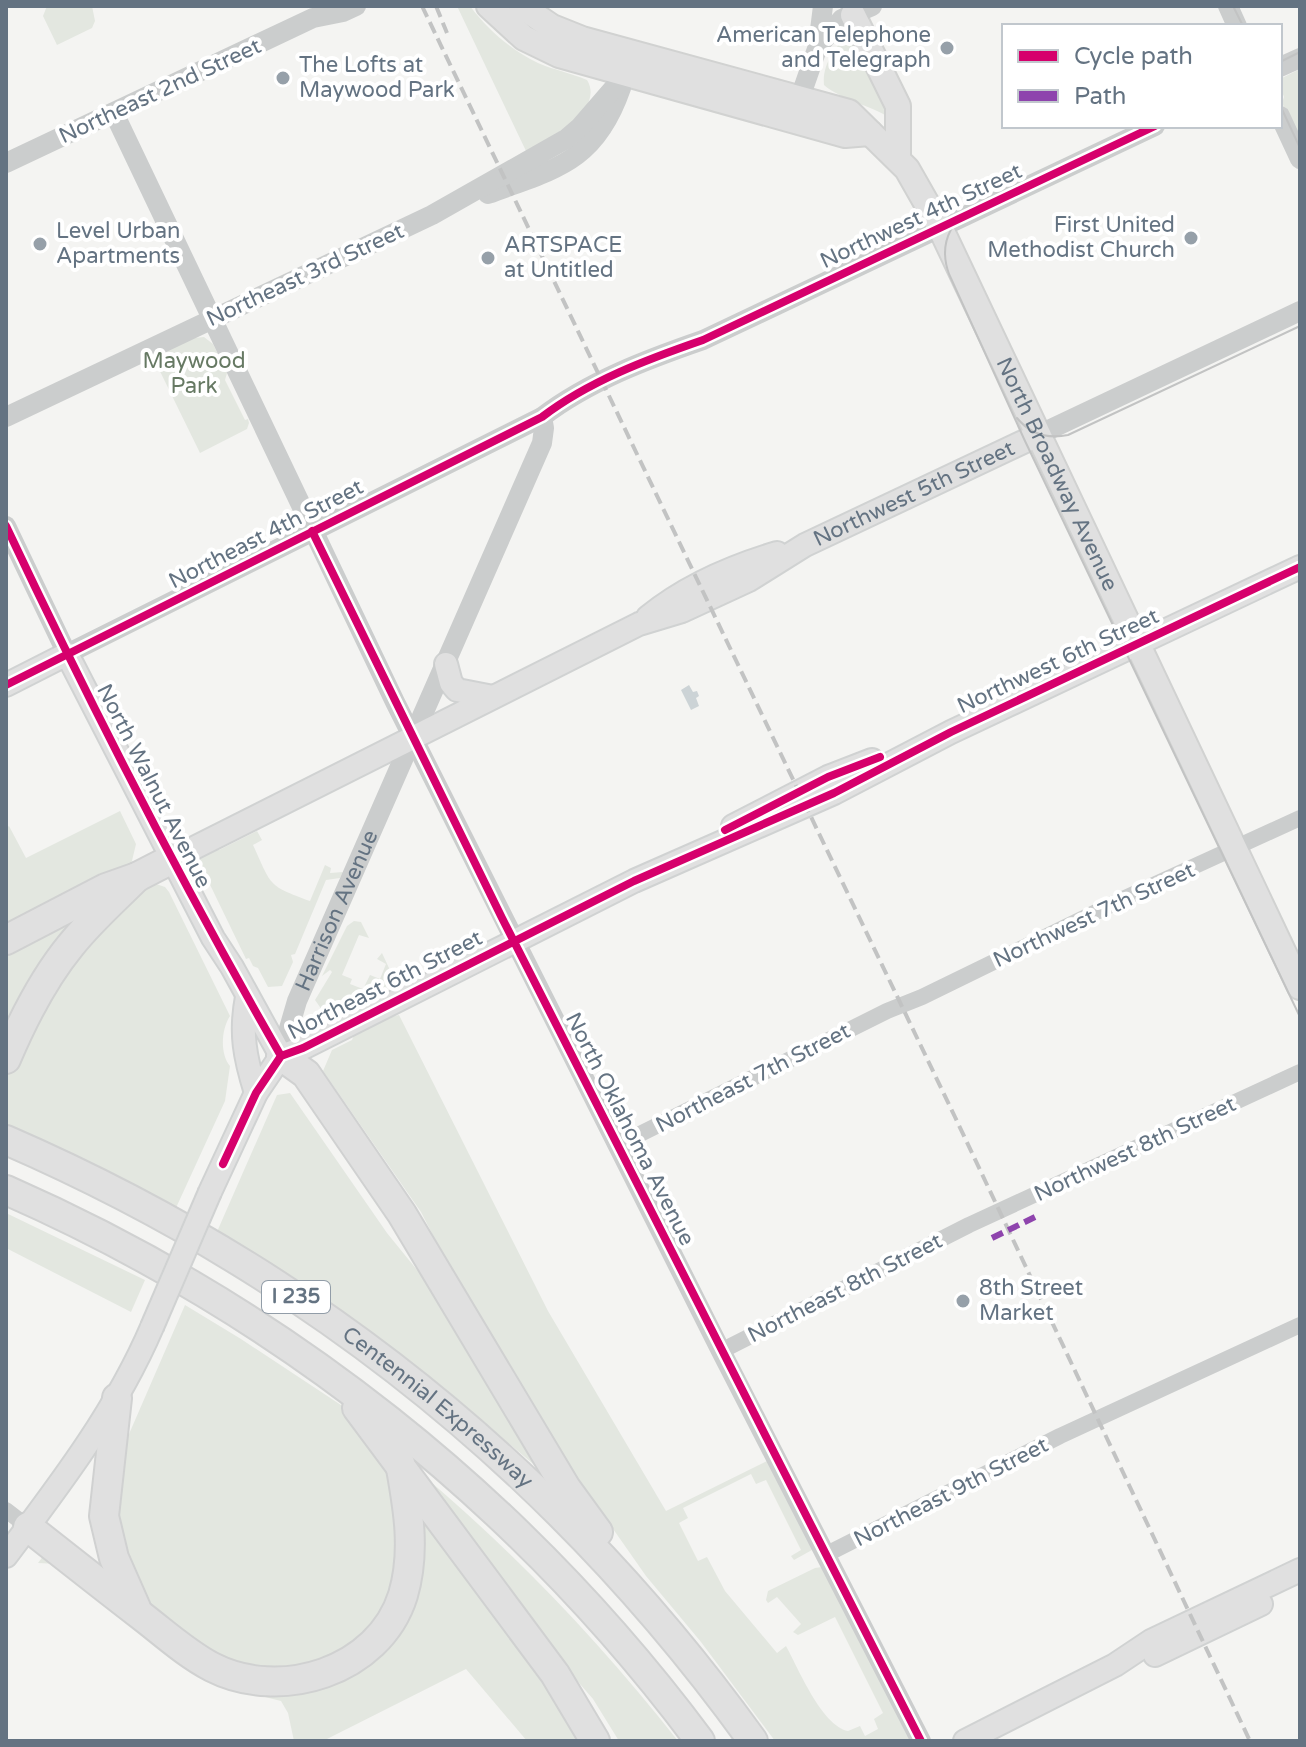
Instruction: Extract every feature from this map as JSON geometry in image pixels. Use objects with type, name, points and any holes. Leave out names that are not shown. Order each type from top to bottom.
[{"type":"highway","points":[[6,940],[106,888],[172,859]]},
{"type":"highway","points":[[7,1056],[35,998],[63,955],[90,923],[137,877]]},
{"type":"highway","points":[[281,1056],[306,1074],[402,1214],[566,1488],[671,1633]]},
{"type":"highway","name":"Centennial Expressway","points":[[6,1140],[63,1165],[225,1251],[401,1372],[470,1428],[553,1505],[671,1633],[753,1741]]},
{"type":"highway","name":"Centennial Expressway","points":[[6,1190],[88,1227],[186,1281],[262,1327],[401,1428],[508,1522],[625,1647],[700,1741]]},
{"type":"highway","points":[[338,1381],[555,1674],[595,1741]]},
{"type":"highway","points":[[117,1398],[104,1516],[114,1558],[138,1613]]},
{"type":"highway","points":[[15,1537],[138,1613],[212,1667],[252,1680],[300,1680],[319,1676],[349,1662],[379,1635],[402,1597],[410,1547],[408,1506],[400,1463]]},
{"type":"main road","points":[[489,6],[513,30],[559,55],[629,64]]},
{"type":"main road","points":[[521,6],[539,20],[629,64]]},
{"type":"main road","points":[[858,9],[898,106],[898,157]]},
{"type":"main road","name":"North Broadway Avenue","points":[[629,64],[801,111],[849,112],[898,157],[922,192],[940,227],[1300,987]]},
{"type":"main road","name":"Northwest 5th Street","points":[[639,624],[682,611],[749,580],[805,545],[1038,435]]},
{"type":"main road","points":[[172,859],[639,624],[675,595],[741,564],[805,545]]},
{"type":"main road","name":"Northwest 6th Street","points":[[831,785],[951,732],[1300,567]]},
{"type":"main road","name":"Northeast 4th Street","points":[[6,685],[67,654]]},
{"type":"main road","name":"North Walnut Avenue","points":[[67,654],[213,938],[281,1056]]},
{"type":"main road","points":[[446,664],[451,683],[457,690],[493,697]]},
{"type":"main road","name":"Northeast 6th Street","points":[[281,1056],[303,1048],[634,881],[764,808],[831,785]]},
{"type":"main road","points":[[247,997],[242,1025],[245,1058],[256,1093]]},
{"type":"main road","name":"Harrison Avenue","points":[[15,1537],[117,1398],[152,1327],[256,1093],[281,1056]]},
{"type":"main road","points":[[965,1741],[1115,1665],[1151,1641],[1300,1570]]},
{"type":"main road","points":[[1115,1665],[1171,1648],[1300,1585]]},
{"type":"street","name":"Northeast 2nd Street","points":[[6,163],[319,12],[343,12],[356,6]]},
{"type":"street","points":[[801,111],[818,46],[823,6]]},
{"type":"street","points":[[818,46],[842,19],[858,9]]},
{"type":"street","points":[[801,111],[831,44],[848,28],[858,9]]},
{"type":"street","name":"Northeast 3rd Street","points":[[6,417],[534,167],[580,127],[629,64]]},
{"type":"street","name":"North Oklahoma Avenue","points":[[114,113],[413,738],[921,1741]]},
{"type":"street","points":[[1282,120],[1300,159]]},
{"type":"street","name":"Northwest 4th Street","points":[[542,417],[562,401],[649,359],[703,340],[1151,128]]},
{"type":"street","name":"Northwest 5th Street","points":[[1038,435],[1300,311]]},
{"type":"street","name":"Northeast 4th Street","points":[[67,654],[542,417]]},
{"type":"street","name":"Harrison Avenue","points":[[281,1056],[297,1001],[542,443],[542,417]]},
{"type":"street","name":"North Walnut Avenue","points":[[6,526],[67,654]]},
{"type":"street","name":"Northwest 7th Street","points":[[887,1011],[1300,818]]},
{"type":"street","name":"Northeast 7th Street","points":[[618,1145],[887,1011]]},
{"type":"street","name":"Northwest 8th Street","points":[[969,1225],[1300,1072]]},
{"type":"street","name":"Northeast 8th Street","points":[[721,1351],[969,1225]]},
{"type":"street","name":"Northeast 9th Street","points":[[825,1555],[1077,1429],[1300,1325]]},
{"type":"street","points":[[6,1510],[15,1537]]},
{"type":"green space","points":[[47,6],[92,6],[95,21],[92,28],[57,45],[43,16]]},
{"type":"green space","points":[[457,6],[470,6],[501,39],[528,58],[587,80],[591,92],[581,113],[559,132],[526,151]]},
{"type":"green space","points":[[850,34],[888,111],[885,115],[824,85],[825,70],[831,56]]},
{"type":"green space","points":[[1300,69],[1300,139],[1282,103],[1282,78]]},
{"type":"green space","name":"Maywood Park","points":[[204,337],[213,344],[227,373],[225,380],[249,423],[247,429],[200,453],[153,357],[194,338]]},
{"type":"green space","points":[[120,811],[136,844],[131,865],[6,932],[6,828],[9,826],[26,858]]},
{"type":"green space","points":[[257,831],[262,840],[253,845],[264,869],[272,882],[286,891],[310,901],[325,865],[331,868],[330,873],[343,872],[340,878],[326,880],[295,954],[291,955],[293,962],[282,986],[268,987],[258,968],[249,958],[246,959],[199,862],[201,856],[216,846],[219,850]]},
{"type":"green space","points":[[153,883],[169,892],[230,1016],[223,1042],[230,1066],[225,1101],[175,1210],[6,1129],[6,1079],[26,1030],[106,915]]},
{"type":"green space","points":[[98,900],[6,1038],[6,946]]},
{"type":"green space","points":[[354,921],[361,922],[369,938],[359,935],[342,975],[352,979],[350,984],[363,989],[370,975],[380,979],[386,964],[377,959],[382,953],[395,981],[357,1004],[327,1017],[315,1000],[332,972],[330,970],[322,976],[347,926]]},
{"type":"green space","points":[[399,1015],[548,1311],[666,1511],[769,1460],[813,1547],[794,1560],[791,1556],[801,1550],[766,1480],[756,1484],[751,1474],[683,1508],[688,1518],[679,1523],[698,1561],[707,1557],[725,1591],[777,1653],[786,1646],[812,1695],[829,1719],[848,1731],[860,1726],[865,1736],[878,1729],[874,1719],[883,1713],[835,1617],[798,1635],[793,1632],[801,1624],[777,1597],[768,1603],[766,1600],[768,1591],[822,1567],[911,1741],[775,1741],[701,1642],[646,1576],[611,1526],[574,1486],[456,1280],[421,1212],[323,1071],[332,1050],[352,1040],[354,1035],[375,1024],[374,1021]]},
{"type":"green space","points":[[290,1093],[387,1233],[456,1318],[550,1478],[414,1364],[321,1298],[216,1234],[277,1095]]},
{"type":"green space","points":[[6,1213],[145,1280],[131,1312],[6,1248]]},
{"type":"green space","points":[[185,1305],[350,1411],[392,1480],[402,1530],[389,1607],[360,1643],[293,1673],[220,1661],[150,1607],[119,1556],[116,1464]]},
{"type":"green space","points":[[418,1471],[488,1533],[555,1599],[618,1668],[678,1741],[619,1741],[593,1699],[520,1615]]},
{"type":"green space","points":[[414,1505],[527,1647],[580,1741],[527,1741],[466,1669],[323,1741],[294,1741],[288,1713],[281,1701],[226,1687],[57,1564],[38,1563],[47,1551],[234,1683],[373,1651]]},
{"type":"shaded area","points":[[689,685],[699,696],[696,698],[699,706],[691,710],[681,690]]},
{"type":"tram line","points":[[1233,6],[1242,24]]},
{"type":"tram line","points":[[1282,61],[1300,52]]},
{"type":"tram line","points":[[1282,109],[1300,148]]},
{"type":"tram line","points":[[1141,128],[968,210],[950,231],[946,265],[1025,441],[1300,1017]]},
{"type":"tram line","points":[[1017,418],[1040,434],[1068,435],[1300,326]]},
{"type":"railway","points":[[422,6],[955,1117],[1250,1741]]},
{"type":"railway","points":[[436,6],[447,33]]},
{"type":"marked path","points":[[992,1238],[1035,1217]]},
{"type":"cycle path","points":[[6,685],[542,417],[599,382],[703,340],[1151,128]]},
{"type":"cycle path","points":[[6,526],[138,794],[281,1056]]},
{"type":"cycle path","points":[[312,531],[502,918],[921,1741]]},
{"type":"cycle path","points":[[281,1056],[303,1048],[634,881],[834,793],[951,732],[1300,567]]},
{"type":"cycle path","points":[[725,830],[828,777],[880,757]]},
{"type":"cycle path","points":[[223,1164],[256,1093],[281,1056]]},
{"type":"place","name":"American Telephone and Telegraph","points":[[947,48]]},
{"type":"place","name":"The Lofts at Maywood Park","points":[[283,78]]},
{"type":"place","name":"First United Methodist Church","points":[[1191,238]]},
{"type":"place","name":"Level Urban Apartments","points":[[40,244]]},
{"type":"place","name":"ARTSPACE at Untitled","points":[[488,258]]},
{"type":"place","name":"8th Street Market","points":[[963,1301]]}]
